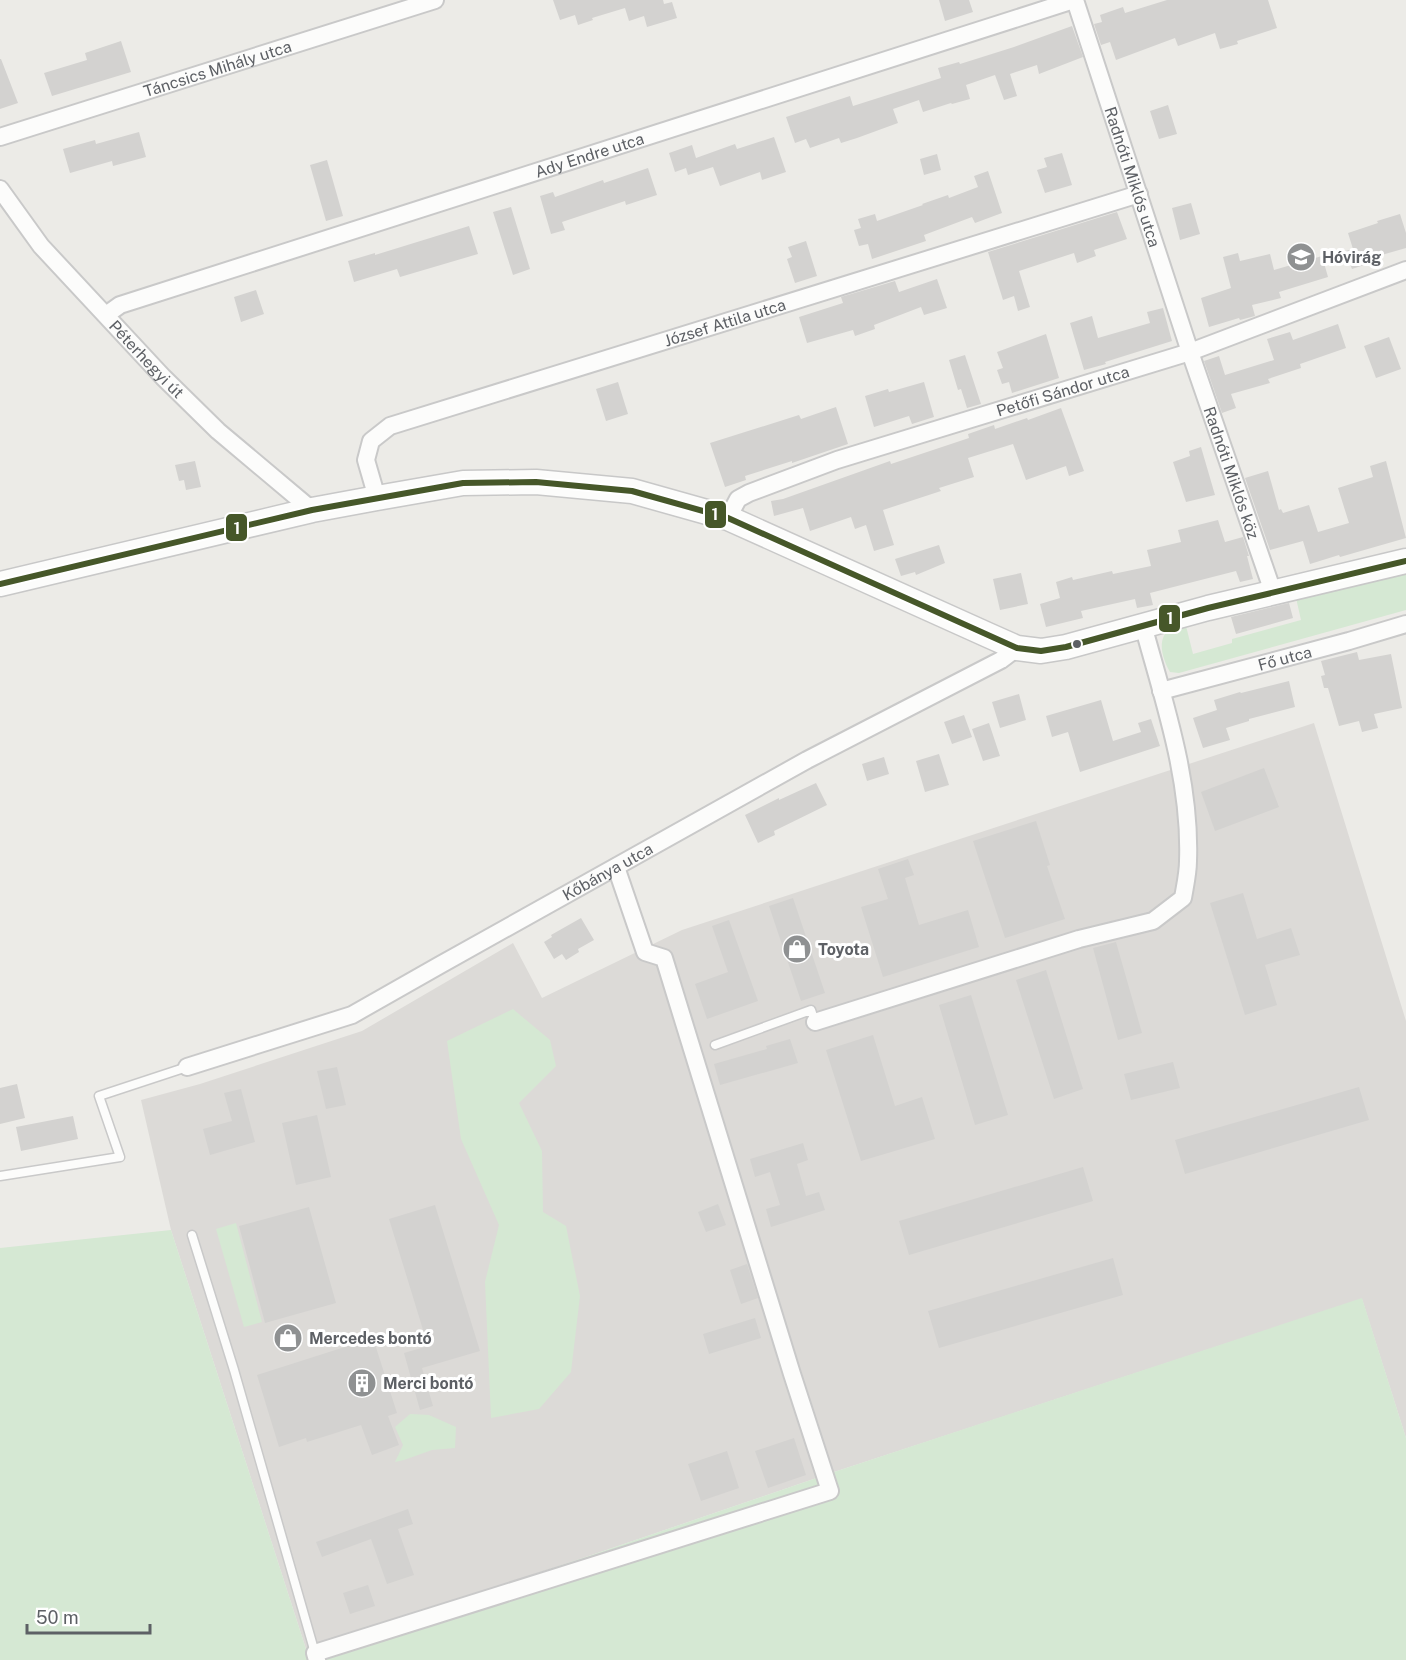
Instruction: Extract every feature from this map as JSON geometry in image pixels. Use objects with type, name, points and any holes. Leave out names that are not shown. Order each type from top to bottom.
[{"type":"street","name":"Táncsics Mihály utca","points":[[0,137],[435,0]]},
{"type":"street","name":"Radnóti Miklós utca","points":[[1075,0],[1190,352]]},
{"type":"street","name":"Ady Endre utca","points":[[106,315],[120,305],[1075,0]]},
{"type":"street","name":"Péterhegyi út","points":[[0,189],[41,246],[163,377],[218,431],[312,510]]},
{"type":"street","name":"József Attila utca","points":[[377,498],[366,460],[371,441],[390,426],[1139,194]]},
{"type":"street","name":"Petőfi Sándor utca","points":[[728,518],[738,499],[749,493],[837,460],[1190,352],[1406,270]]},
{"type":"street","name":"Radnóti Miklós köz","points":[[1190,352],[1273,592]]},
{"type":"street","points":[[0,584],[312,510],[463,483],[536,482],[632,491],[728,518],[1017,648],[1041,651],[1066,647],[1273,592],[1406,561]]},
{"type":"street","name":"Fő utca","points":[[1161,692],[1406,624]]},
{"type":"street","points":[[815,1022],[1079,939],[1153,921],[1183,898],[1188,862],[1180,766],[1143,625]]},
{"type":"street","name":"Kőbánya utca","points":[[187,1067],[352,1015],[807,760],[1001,660],[1017,648]]},
{"type":"street","points":[[316,1657],[830,1491],[664,958],[645,952],[616,867]]},
{"type":"lane","points":[[715,1045],[811,1010],[815,1022]]},
{"type":"lane","points":[[0,1176],[120,1157],[99,1096],[187,1067]]},
{"type":"lane","points":[[192,1235],[234,1370],[316,1657]]},
{"type":"shaded area","points":[[1314,723],[1406,1021],[1406,1438],[1362,1299],[834,1472],[306,1649],[171,1230],[141,1100],[200,1084],[362,1031],[513,943],[542,998],[682,930]]},
{"type":"green space","points":[[1406,570],[1406,610],[1179,673],[1170,672],[1165,661],[1162,648],[1163,637],[1176,625],[1185,622],[1193,654],[1232,643],[1232,639],[1301,620],[1296,598]]},
{"type":"green space","points":[[513,1009],[550,1040],[556,1066],[519,1103],[542,1151],[543,1212],[566,1226],[580,1296],[571,1372],[539,1409],[491,1418],[485,1282],[499,1225],[461,1139],[447,1041]]},
{"type":"green space","points":[[236,1223],[262,1322],[244,1327],[216,1229]]},
{"type":"green space","points":[[171,1230],[306,1649],[1362,1298],[1406,1438],[1406,1660],[0,1660],[0,1248]]},
{"type":"green space","points":[[410,1414],[429,1415],[456,1427],[455,1448],[432,1450],[395,1462],[403,1445],[395,1427]]},
{"type":"building","points":[[553,0],[663,0],[664,4],[672,2],[677,18],[647,27],[644,16],[629,21],[625,8],[592,18],[593,20],[578,25],[575,15],[560,20]]},
{"type":"building","points":[[939,0],[969,0],[973,12],[945,21]]},
{"type":"building","points":[[1167,0],[1268,0],[1277,28],[1220,49],[1215,33],[1178,46],[1175,38],[1116,60],[1110,42],[1101,45],[1094,24],[1102,22],[1100,15],[1123,7],[1125,13]]},
{"type":"building","points":[[1072,26],[1083,57],[1039,74],[1037,65],[1010,74],[1017,96],[1004,100],[995,75],[966,85],[970,99],[923,112],[919,100],[893,109],[898,123],[857,138],[841,143],[839,138],[810,148],[806,139],[795,143],[786,117],[850,96],[853,106],[941,78],[938,68],[959,62],[960,64]]},
{"type":"building","points":[[121,41],[131,72],[52,96],[44,73],[87,60],[85,53]]},
{"type":"building","points":[[0,59],[18,103],[0,109]]},
{"type":"building","points":[[1168,105],[1177,134],[1159,139],[1150,111]]},
{"type":"building","points":[[139,132],[146,157],[113,166],[112,161],[70,173],[63,149],[95,140],[96,144]]},
{"type":"building","points":[[774,137],[786,172],[762,180],[760,172],[720,186],[713,167],[688,175],[686,168],[675,172],[669,153],[692,145],[696,158],[735,144],[737,149]]},
{"type":"building","points":[[1062,153],[1072,185],[1045,193],[1037,170],[1047,167],[1044,158]]},
{"type":"building","points":[[937,154],[941,170],[924,175],[920,159]]},
{"type":"building","points":[[327,160],[343,216],[326,221],[310,165]]},
{"type":"building","points":[[648,168],[657,195],[626,205],[625,201],[562,222],[565,230],[551,234],[540,196],[553,192],[555,197],[603,180],[604,183]]},
{"type":"building","points":[[988,171],[1002,213],[975,223],[972,217],[924,235],[926,241],[872,259],[868,244],[859,246],[854,230],[861,228],[858,219],[875,214],[877,221],[948,195],[949,198],[978,187],[974,176]]},
{"type":"building","points":[[1191,203],[1200,234],[1180,240],[1172,208]]},
{"type":"building","points":[[511,207],[530,269],[513,275],[493,212]]},
{"type":"building","points":[[1117,212],[1127,239],[1094,250],[1096,256],[1077,263],[1074,253],[1019,271],[1030,307],[1018,311],[1014,296],[1003,300],[988,252]]},
{"type":"building","points":[[1400,214],[1406,233],[1406,248],[1378,256],[1379,260],[1352,269],[1345,251],[1353,249],[1348,233]]},
{"type":"building","points":[[469,226],[478,254],[400,277],[397,269],[354,282],[348,261]]},
{"type":"building","points":[[806,241],[817,276],[795,283],[787,259],[792,257],[788,247]]},
{"type":"building","points":[[1238,253],[1240,261],[1270,254],[1274,270],[1322,256],[1328,277],[1279,292],[1281,298],[1252,305],[1255,316],[1209,327],[1201,298],[1231,288],[1223,257]]},
{"type":"building","points":[[937,279],[947,308],[924,315],[921,307],[874,325],[875,329],[855,336],[853,330],[807,343],[799,317],[843,303],[841,297],[895,281],[899,292]]},
{"type":"building","points":[[256,290],[264,314],[241,322],[234,297]]},
{"type":"building","points":[[1163,308],[1172,341],[1084,370],[1070,323],[1092,316],[1098,338],[1150,323],[1147,312]]},
{"type":"building","points":[[1338,324],[1346,348],[1300,364],[1301,368],[1268,379],[1270,383],[1231,394],[1236,408],[1222,413],[1204,361],[1219,356],[1225,375],[1274,360],[1267,339],[1290,332],[1293,340]]},
{"type":"building","points":[[1046,334],[1059,378],[1012,393],[1009,382],[1002,384],[997,370],[1003,368],[997,352]]},
{"type":"building","points":[[1389,337],[1401,369],[1376,378],[1364,346]]},
{"type":"building","points":[[965,355],[981,404],[967,408],[961,389],[958,390],[949,360]]},
{"type":"building","points":[[618,382],[628,414],[606,421],[596,389]]},
{"type":"building","points":[[924,382],[934,417],[912,424],[909,416],[874,427],[865,396]]},
{"type":"building","points":[[836,407],[848,444],[745,476],[746,480],[725,487],[710,443],[799,415],[801,419]]},
{"type":"building","points":[[1061,408],[1084,471],[1069,476],[1066,466],[1026,480],[1013,444],[968,458],[974,477],[939,488],[941,491],[883,510],[894,545],[874,551],[866,525],[855,529],[851,517],[810,531],[803,508],[774,516],[771,501],[783,499],[890,461],[891,464],[969,438],[968,434],[994,425],[995,429]]},
{"type":"building","points":[[1201,447],[1215,495],[1186,502],[1173,462],[1190,456],[1189,451]]},
{"type":"building","points":[[195,461],[201,487],[186,490],[184,480],[179,481],[175,465]]},
{"type":"building","points":[[1386,461],[1406,538],[1310,564],[1303,541],[1270,550],[1245,478],[1268,471],[1279,510],[1281,509],[1283,513],[1309,505],[1318,532],[1349,523],[1338,488],[1373,477],[1370,466]]},
{"type":"building","points":[[1218,520],[1225,542],[1243,537],[1253,579],[1240,582],[1236,571],[1150,593],[1153,605],[1137,608],[1135,599],[1081,611],[1083,618],[1046,627],[1040,604],[1060,598],[1056,582],[1072,577],[1073,580],[1112,571],[1113,574],[1151,566],[1147,550],[1181,542],[1178,530]]},
{"type":"building","points":[[939,545],[945,563],[916,575],[915,572],[901,576],[895,559]]},
{"type":"building","points":[[1021,573],[1028,604],[1000,610],[993,579]]},
{"type":"building","points":[[1289,603],[1293,618],[1236,634],[1231,617]]},
{"type":"building","points":[[1357,652],[1359,660],[1391,654],[1402,708],[1374,714],[1378,728],[1362,732],[1359,721],[1339,726],[1328,688],[1324,688],[1321,676],[1325,675],[1321,661]]},
{"type":"building","points":[[1289,681],[1295,707],[1249,719],[1249,721],[1226,728],[1230,740],[1203,748],[1193,718],[1217,710],[1214,700]]},
{"type":"building","points":[[1019,694],[1026,720],[1000,728],[992,702]]},
{"type":"building","points":[[1101,700],[1113,741],[1141,732],[1138,723],[1151,719],[1160,746],[1080,772],[1068,732],[1052,737],[1046,716]]},
{"type":"building","points":[[964,715],[972,737],[952,744],[944,722]]},
{"type":"building","points":[[989,723],[1000,756],[983,761],[972,729]]},
{"type":"building","points":[[939,754],[949,785],[925,792],[916,761]]},
{"type":"building","points":[[884,757],[889,774],[867,781],[862,764]]},
{"type":"building","points":[[1264,768],[1279,807],[1215,831],[1201,792]]},
{"type":"building","points":[[816,783],[827,805],[774,831],[775,835],[758,843],[745,815]]},
{"type":"building","points":[[1036,821],[1050,865],[1047,866],[1065,919],[1005,938],[973,841]]},
{"type":"building","points":[[908,859],[914,875],[905,878],[919,925],[968,910],[979,947],[883,977],[861,907],[888,899],[878,869]]},
{"type":"building","points":[[1243,893],[1257,939],[1291,928],[1300,955],[1265,965],[1277,1005],[1245,1015],[1210,903]]},
{"type":"building","name":"Toyota","points":[[793,898],[825,993],[801,1001],[769,906]]},
{"type":"building","points":[[581,918],[594,940],[578,949],[579,952],[566,960],[562,954],[554,959],[544,942],[552,937],[551,935]]},
{"type":"building","points":[[729,920],[758,1001],[707,1019],[695,984],[728,972],[712,926]]},
{"type":"building","points":[[1116,942],[1142,1033],[1118,1040],[1093,948]]},
{"type":"building","points":[[1046,970],[1083,1089],[1054,1099],[1016,980]]},
{"type":"building","points":[[971,995],[1008,1115],[975,1125],[939,1005]]},
{"type":"building","points":[[873,1035],[895,1106],[922,1097],[935,1139],[861,1161],[826,1050]]},
{"type":"building","points":[[790,1039],[798,1063],[720,1085],[714,1064],[767,1049],[766,1046]]},
{"type":"building","points":[[1173,1062],[1180,1088],[1131,1100],[1124,1074]]},
{"type":"building","points":[[337,1067],[346,1105],[326,1109],[317,1071]]},
{"type":"building","points":[[17,1084],[25,1118],[0,1124],[0,1088]]},
{"type":"building","points":[[1359,1087],[1369,1120],[1185,1174],[1175,1140]]},
{"type":"building","points":[[241,1089],[255,1142],[210,1155],[203,1129],[232,1121],[224,1093]]},
{"type":"building","points":[[317,1115],[331,1177],[296,1185],[282,1123]]},
{"type":"building","points":[[73,1116],[78,1139],[21,1151],[16,1127]]},
{"type":"building","points":[[803,1143],[808,1160],[797,1164],[806,1196],[819,1192],[825,1210],[771,1227],[766,1209],[780,1205],[770,1172],[755,1177],[750,1159]]},
{"type":"building","points":[[1083,1167],[1093,1201],[909,1255],[899,1221]]},
{"type":"building","points":[[718,1204],[726,1225],[706,1232],[698,1212]]},
{"type":"building","points":[[435,1205],[480,1351],[422,1368],[433,1406],[420,1410],[404,1353],[428,1346],[389,1219]]},
{"type":"building","points":[[309,1207],[336,1303],[265,1323],[239,1226]]},
{"type":"building","points":[[1113,1258],[1123,1295],[939,1348],[928,1311]]},
{"type":"building","points":[[747,1264],[758,1298],[741,1304],[730,1270]]},
{"type":"building","points":[[755,1318],[761,1338],[709,1354],[703,1334]]},
{"type":"building","points":[[373,1338],[397,1413],[388,1416],[399,1445],[372,1455],[361,1425],[307,1442],[306,1438],[279,1447],[257,1375]]},
{"type":"building","points":[[794,1438],[806,1475],[768,1488],[755,1451]]},
{"type":"building","points":[[727,1451],[739,1488],[701,1501],[688,1464]]},
{"type":"building","points":[[408,1509],[413,1524],[398,1529],[414,1575],[387,1584],[371,1539],[322,1557],[316,1542]]},
{"type":"building","points":[[368,1585],[375,1606],[350,1614],[343,1593]]},
{"type":"transit line","name":"1","points":[[0,584],[312,510],[463,483],[536,482],[632,491],[728,518],[1017,648],[1041,651],[1066,647],[1208,608],[1406,561]]},
{"type":"place","name":"Hóvirág","points":[[1301,257]]},
{"type":"place","name":"Toyota","points":[[797,949]]},
{"type":"place","name":"Mercedes bontó","points":[[288,1338]]},
{"type":"place","name":"Merci bontó","points":[[362,1383]]}]
